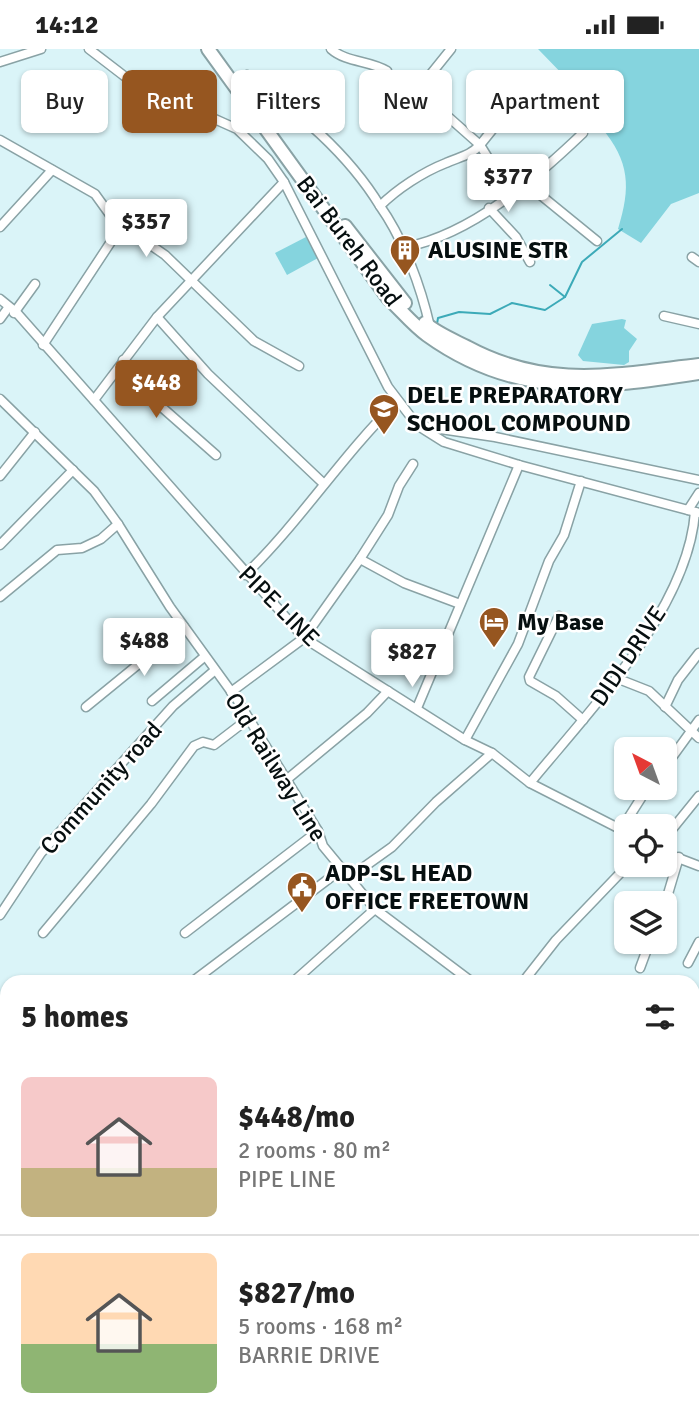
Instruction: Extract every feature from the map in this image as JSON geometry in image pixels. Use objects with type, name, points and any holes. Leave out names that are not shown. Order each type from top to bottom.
[{"type":"highway","name":"Bai Bureh Road","points":[[208,49],[381,289],[425,333],[477,364],[513,377],[554,386],[638,383],[699,373]]},
{"type":"highway","name":"Bai Bureh Road","points":[[217,49],[232,70]]},
{"type":"highway","name":"Bai Bureh Road","points":[[277,133],[397,295],[430,327],[494,360],[553,376],[592,377],[699,365]]},
{"type":"street","points":[[0,62],[41,49]]},
{"type":"street","points":[[89,49],[132,82],[237,129],[268,159],[284,182],[397,402],[417,425],[444,442],[694,512],[699,493]]},
{"type":"street","points":[[451,49],[418,90],[480,145],[511,195]]},
{"type":"street","points":[[333,51],[348,59],[376,64],[385,70]]},
{"type":"street","points":[[318,133],[353,167],[406,247],[407,261],[426,306],[430,327]]},
{"type":"street","points":[[380,206],[448,161],[464,157],[480,145],[490,133]]},
{"type":"street","points":[[406,247],[446,234],[511,195],[527,184],[583,133]]},
{"type":"street","points":[[0,140],[94,194],[100,205],[122,225],[165,255],[254,341],[299,366]]},
{"type":"street","points":[[0,227],[52,170]]},
{"type":"street","points":[[93,400],[157,317],[284,182]]},
{"type":"street","points":[[527,184],[597,241]]},
{"type":"street","points":[[489,208],[516,237],[530,262]]},
{"type":"street","points":[[43,345],[122,225]]},
{"type":"street","points":[[0,319],[11,311],[35,284]]},
{"type":"street","name":"PIPE LINE","points":[[0,299],[304,638],[466,740],[492,753],[530,783],[614,825]]},
{"type":"street","points":[[664,316],[699,324]]},
{"type":"street","points":[[157,317],[208,374],[324,484]]},
{"type":"street","points":[[123,360],[158,403],[216,455]]},
{"type":"street","name":"Old Railway Line","points":[[0,399],[73,470],[118,524],[204,657],[231,692],[318,831],[323,846],[375,909],[463,975]]},
{"type":"street","points":[[245,575],[288,531],[324,484],[397,402]]},
{"type":"street","points":[[417,425],[495,437],[699,480]]},
{"type":"street","points":[[0,476],[35,432]]},
{"type":"street","points":[[231,692],[304,638],[388,515],[413,464]]},
{"type":"street","points":[[417,708],[519,465]]},
{"type":"street","points":[[0,545],[73,470]]},
{"type":"street","points":[[466,740],[518,644],[549,561],[564,535],[581,481]]},
{"type":"street","name":"DIDI DRIVE","points":[[530,783],[616,678],[676,582],[687,555],[694,512]]},
{"type":"street","points":[[0,597],[57,550],[82,548],[118,524]]},
{"type":"street","points":[[360,559],[415,588],[460,604]]},
{"type":"street","points":[[559,616],[529,677],[530,681],[556,696],[583,720]]},
{"type":"street","points":[[86,707],[184,627]]},
{"type":"street","points":[[664,707],[678,680],[699,653]]},
{"type":"street","points":[[152,701],[204,657]]},
{"type":"street","name":"Community road","points":[[0,915],[41,853],[173,706],[214,671]]},
{"type":"street","points":[[616,678],[649,691],[699,738]]},
{"type":"street","points":[[285,781],[367,713],[388,691]]},
{"type":"street","points":[[43,933],[151,804],[194,746],[203,742],[214,745],[248,719]]},
{"type":"street","points":[[677,750],[699,720]]},
{"type":"street","points":[[350,877],[392,847],[436,802],[492,753]]},
{"type":"street","points":[[677,823],[699,796]]},
{"type":"street","points":[[185,933],[318,831]]},
{"type":"street","points":[[669,891],[679,857],[699,866]]},
{"type":"street","points":[[200,975],[342,868]]},
{"type":"street","points":[[528,975],[556,940],[616,877]]},
{"type":"street","points":[[301,975],[375,909]]},
{"type":"street","points":[[688,963],[699,942]]},
{"type":"street","points":[[640,968],[645,954]]},
{"type":"shaded area","points":[[538,49],[699,49],[699,193],[671,204],[641,243],[618,229],[625,200],[625,175],[618,152],[606,133],[624,133],[624,70],[558,70]]},
{"type":"shaded area","points":[[306,237],[318,258],[287,275],[275,253]]},
{"type":"shaded area","points":[[626,320],[624,328],[637,339],[629,351],[629,362],[624,365],[583,361],[578,355],[592,324]]},
{"type":"waterway","points":[[437,324],[438,318],[459,312],[490,314],[512,303],[545,310],[565,297],[582,262],[622,229]]},
{"type":"waterway","points":[[550,285],[565,297]]},
{"type":"place","name":"ALUSINE STR","points":[[405,277]]},
{"type":"place","name":"DELE PREPARATORY SCHOOL COMPOUND","points":[[384,436]]},
{"type":"place","name":"My Base","points":[[494,649]]},
{"type":"place","name":"ADP-SL HEAD OFFICE FREETOWN","points":[[302,914]]}]
